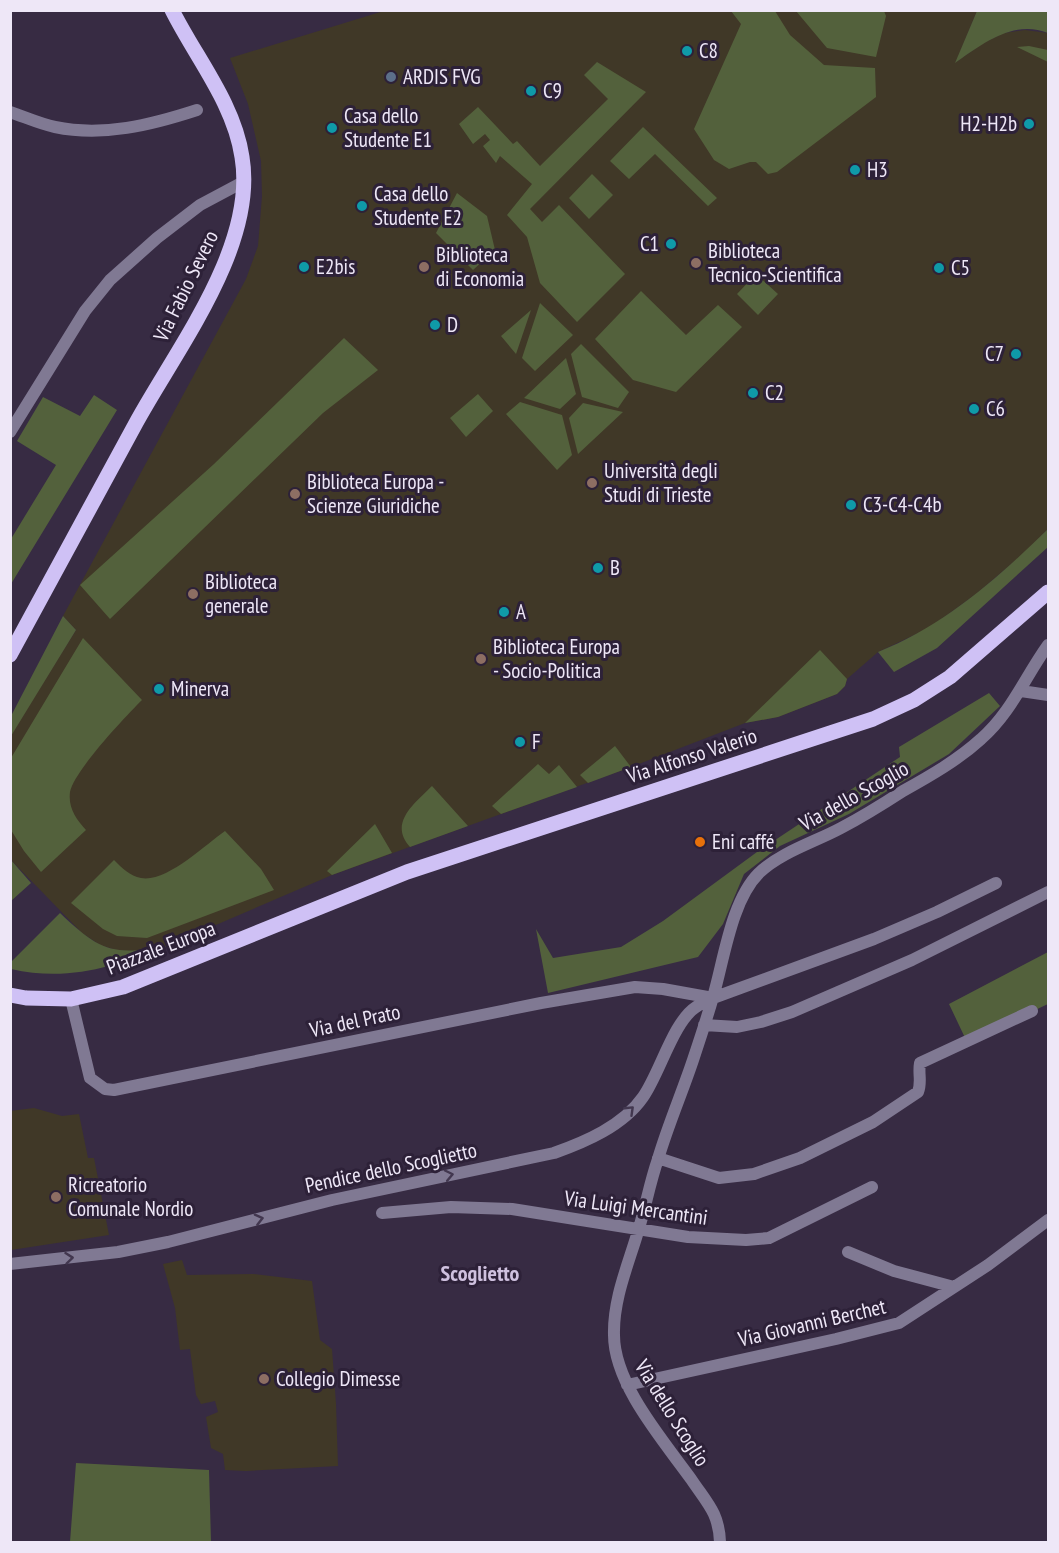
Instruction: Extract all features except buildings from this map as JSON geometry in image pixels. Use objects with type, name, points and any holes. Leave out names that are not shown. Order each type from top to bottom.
[{"type":"main road","name":"Via Fabio Severo","points":[[10,655],[147,404],[188,335],[221,272],[236,231],[245,181],[238,137],[220,95],[171,10]]},
{"type":"main road","name":"Via Alfonso Valerio","points":[[320,907],[407,872],[873,719],[914,700],[950,677],[1048,592]]},
{"type":"main road","name":"Piazzale Europa","points":[[10,995],[26,998],[71,999],[106,992],[148,979],[320,907]]},
{"type":"street","points":[[10,112],[53,127],[88,132],[123,129],[160,122],[197,110]]},
{"type":"street","points":[[10,432],[85,311],[110,280],[157,238],[200,205],[245,181]]},
{"type":"street","name":"Via dello Scoglio","points":[[720,1542],[719,1522],[712,1509],[656,1431],[620,1373],[614,1354],[613,1332],[616,1306],[624,1275],[658,1158],[681,1098],[713,998],[735,915],[758,874],[779,859],[842,827],[957,758],[981,740],[1001,719],[1021,691],[1032,667],[1048,645]]},
{"type":"street","points":[[1021,691],[1048,695]]},
{"type":"street","points":[[713,998],[874,939],[996,883]]},
{"type":"street","points":[[704,1025],[737,1027],[792,1012],[912,960],[1048,892]]},
{"type":"street","name":"Via del Prato","points":[[71,999],[90,1078],[105,1089],[114,1090],[541,1003],[635,987],[663,989],[713,998]]},
{"type":"street","name":"Pendice dello Scoglietto","points":[[10,1264],[108,1253],[168,1242],[332,1200],[554,1153],[618,1122],[641,1100],[658,1072],[681,1023],[695,1007],[713,998]]},
{"type":"street","points":[[658,1158],[719,1178],[754,1174],[800,1158],[873,1122],[918,1092],[921,1084],[920,1064],[1032,1011]]},
{"type":"street","name":"Via Luigi Mercantini","points":[[382,1213],[452,1207],[512,1209],[688,1237],[746,1240],[769,1238],[872,1187]]},
{"type":"street","name":"Via Giovanni Berchet","points":[[627,1385],[899,1323],[988,1265],[1048,1221]]},
{"type":"street","points":[[848,1252],[894,1271],[954,1287]]},
{"type":"shaded area","name":"Università degli Studi di Trieste","points":[[387,10],[977,11],[956,62],[983,43],[1004,33],[1025,30],[1048,33],[1048,529],[1023,554],[976,594],[929,628],[878,652],[847,679],[845,686],[837,694],[778,717],[745,723],[631,767],[332,875],[167,946],[136,952],[116,950],[100,945],[82,933],[11,860],[10,736],[76,630],[63,616],[246,279],[258,246],[262,196],[261,161],[248,104],[230,58]]},
{"type":"shaded area","name":"Ricreatorio Comunale Nordio","points":[[34,1108],[62,1116],[79,1114],[88,1158],[94,1158],[109,1235],[11,1250],[10,1111]]},
{"type":"shaded area","name":"Collegio Dimesse","points":[[182,1260],[187,1275],[253,1274],[312,1281],[320,1340],[332,1349],[338,1466],[225,1470],[223,1454],[211,1448],[206,1417],[218,1412],[215,1401],[201,1404],[196,1395],[190,1349],[180,1350],[175,1308],[163,1264]]},
{"type":"green space","points":[[731,11],[775,11],[790,35],[824,65],[875,68],[876,97],[777,172],[768,174],[756,162],[729,169],[714,160],[694,129],[741,24]]},
{"type":"green space","points":[[796,11],[884,11],[886,16],[876,57],[827,48]]},
{"type":"green space","points":[[977,11],[1048,11],[1048,33],[1035,29],[1011,31],[987,41],[955,63]]},
{"type":"green space","points":[[1029,46],[1048,50],[1048,62],[1017,47]]},
{"type":"green space","points":[[597,62],[646,92],[530,209],[542,222],[559,205],[625,274],[577,322],[540,283],[527,237],[507,215],[532,184],[500,156],[496,163],[483,146],[490,140],[485,134],[473,144],[459,124],[478,107],[513,144],[517,141],[540,166],[608,99],[584,75]]},
{"type":"green space","points":[[643,127],[717,198],[708,206],[655,154],[629,179],[610,161]]},
{"type":"green space","points":[[592,174],[613,195],[589,219],[569,198]]},
{"type":"green space","points":[[457,193],[487,216],[495,250],[473,270],[436,233]]},
{"type":"green space","points":[[756,274],[778,294],[758,315],[737,294]]},
{"type":"green space","points":[[641,291],[686,335],[718,305],[742,327],[676,392],[633,380],[595,339]]},
{"type":"green space","points":[[540,303],[573,335],[535,371],[522,358]]},
{"type":"green space","points":[[531,310],[516,354],[501,336]]},
{"type":"green space","points":[[344,338],[378,370],[323,413],[110,619],[80,585],[214,464]]},
{"type":"green space","points":[[581,344],[629,392],[618,408],[582,397],[571,354]]},
{"type":"green space","points":[[566,358],[576,394],[560,409],[524,398]]},
{"type":"green space","points":[[478,394],[493,411],[466,437],[450,418]]},
{"type":"green space","points":[[94,395],[117,410],[11,584],[11,539],[56,465],[17,441],[43,397],[80,416]]},
{"type":"green space","points":[[520,402],[562,415],[572,455],[557,470],[506,414]]},
{"type":"green space","points":[[583,403],[623,412],[578,454],[569,418]]},
{"type":"green space","points":[[1048,529],[1048,547],[937,648],[894,672],[878,652],[948,615],[990,583]]},
{"type":"green space","points":[[63,616],[76,630],[11,736],[11,716]]},
{"type":"green space","points":[[83,638],[142,700],[101,744],[81,771],[70,792],[72,808],[86,830],[41,872],[11,830],[11,758]]},
{"type":"green space","points":[[820,650],[847,679],[845,686],[837,694],[778,717],[745,723]]},
{"type":"green space","points":[[989,693],[1000,706],[949,754],[849,814],[780,846],[744,874],[723,924],[698,957],[548,993],[536,929],[553,958],[621,947],[663,921],[757,852],[900,757],[899,747]]},
{"type":"green space","points":[[615,746],[631,767],[588,783],[580,775]]},
{"type":"green space","points":[[538,764],[549,774],[559,765],[577,787],[501,814],[492,806]]},
{"type":"green space","points":[[432,786],[468,826],[410,847],[404,838],[403,822],[412,806]]},
{"type":"green space","points":[[375,824],[392,853],[332,875],[327,871]]},
{"type":"green space","points":[[225,831],[261,869],[274,890],[147,938],[117,936],[103,929],[71,903],[114,860],[133,875],[151,878],[173,869]]},
{"type":"green space","points":[[11,860],[31,883],[10,901]]},
{"type":"green space","points":[[60,913],[86,936],[108,948],[133,950],[167,946],[109,966],[71,973],[32,973],[11,969],[11,962]]},
{"type":"green space","points":[[1048,952],[1048,1004],[967,1042],[949,1004]]},
{"type":"green space","points":[[76,1463],[209,1470],[211,1542],[70,1542]]},
{"type":"place","name":"C8","points":[[687,51]]},
{"type":"place","name":"ARDIS FVG","points":[[391,77]]},
{"type":"place","name":"C9","points":[[531,91]]},
{"type":"place","name":"H2-H2b","points":[[1029,124]]},
{"type":"place","name":"Casa dello Studente E1","points":[[332,128]]},
{"type":"place","name":"H3","points":[[855,170]]},
{"type":"place","name":"Casa dello Studente E2","points":[[362,206]]},
{"type":"place","name":"C1","points":[[671,244]]},
{"type":"place","name":"Biblioteca Tecnico-Scientifica","points":[[696,263]]},
{"type":"place","name":"E2bis","points":[[304,267]]},
{"type":"place","name":"Biblioteca di Economia","points":[[424,267]]},
{"type":"place","name":"C5","points":[[939,268]]},
{"type":"place","name":"D","points":[[435,325]]},
{"type":"place","name":"C7","points":[[1016,354]]},
{"type":"place","name":"C2","points":[[753,393]]},
{"type":"place","name":"C6","points":[[974,409]]},
{"type":"place","name":"Università degli Studi di Trieste","points":[[592,483]]},
{"type":"place","name":"Biblioteca Europa - Scienze Giuridiche","points":[[295,494]]},
{"type":"place","name":"C3-C4-C4b","points":[[851,505]]},
{"type":"place","name":"B","points":[[598,568]]},
{"type":"place","name":"Biblioteca generale","points":[[193,594]]},
{"type":"place","name":"A","points":[[504,612]]},
{"type":"place","name":"Biblioteca Europa - Socio-Politica","points":[[481,659]]},
{"type":"place","name":"Minerva","points":[[159,689]]},
{"type":"place","name":"F","points":[[520,742]]},
{"type":"place","name":"Eni caffé","points":[[700,842]]},
{"type":"place","name":"Ricreatorio Comunale Nordio","points":[[56,1197]]},
{"type":"place","name":"Collegio Dimesse","points":[[264,1379]]},
{"type":"district","name":"Scoglietto","points":[[480,1273]]}]
